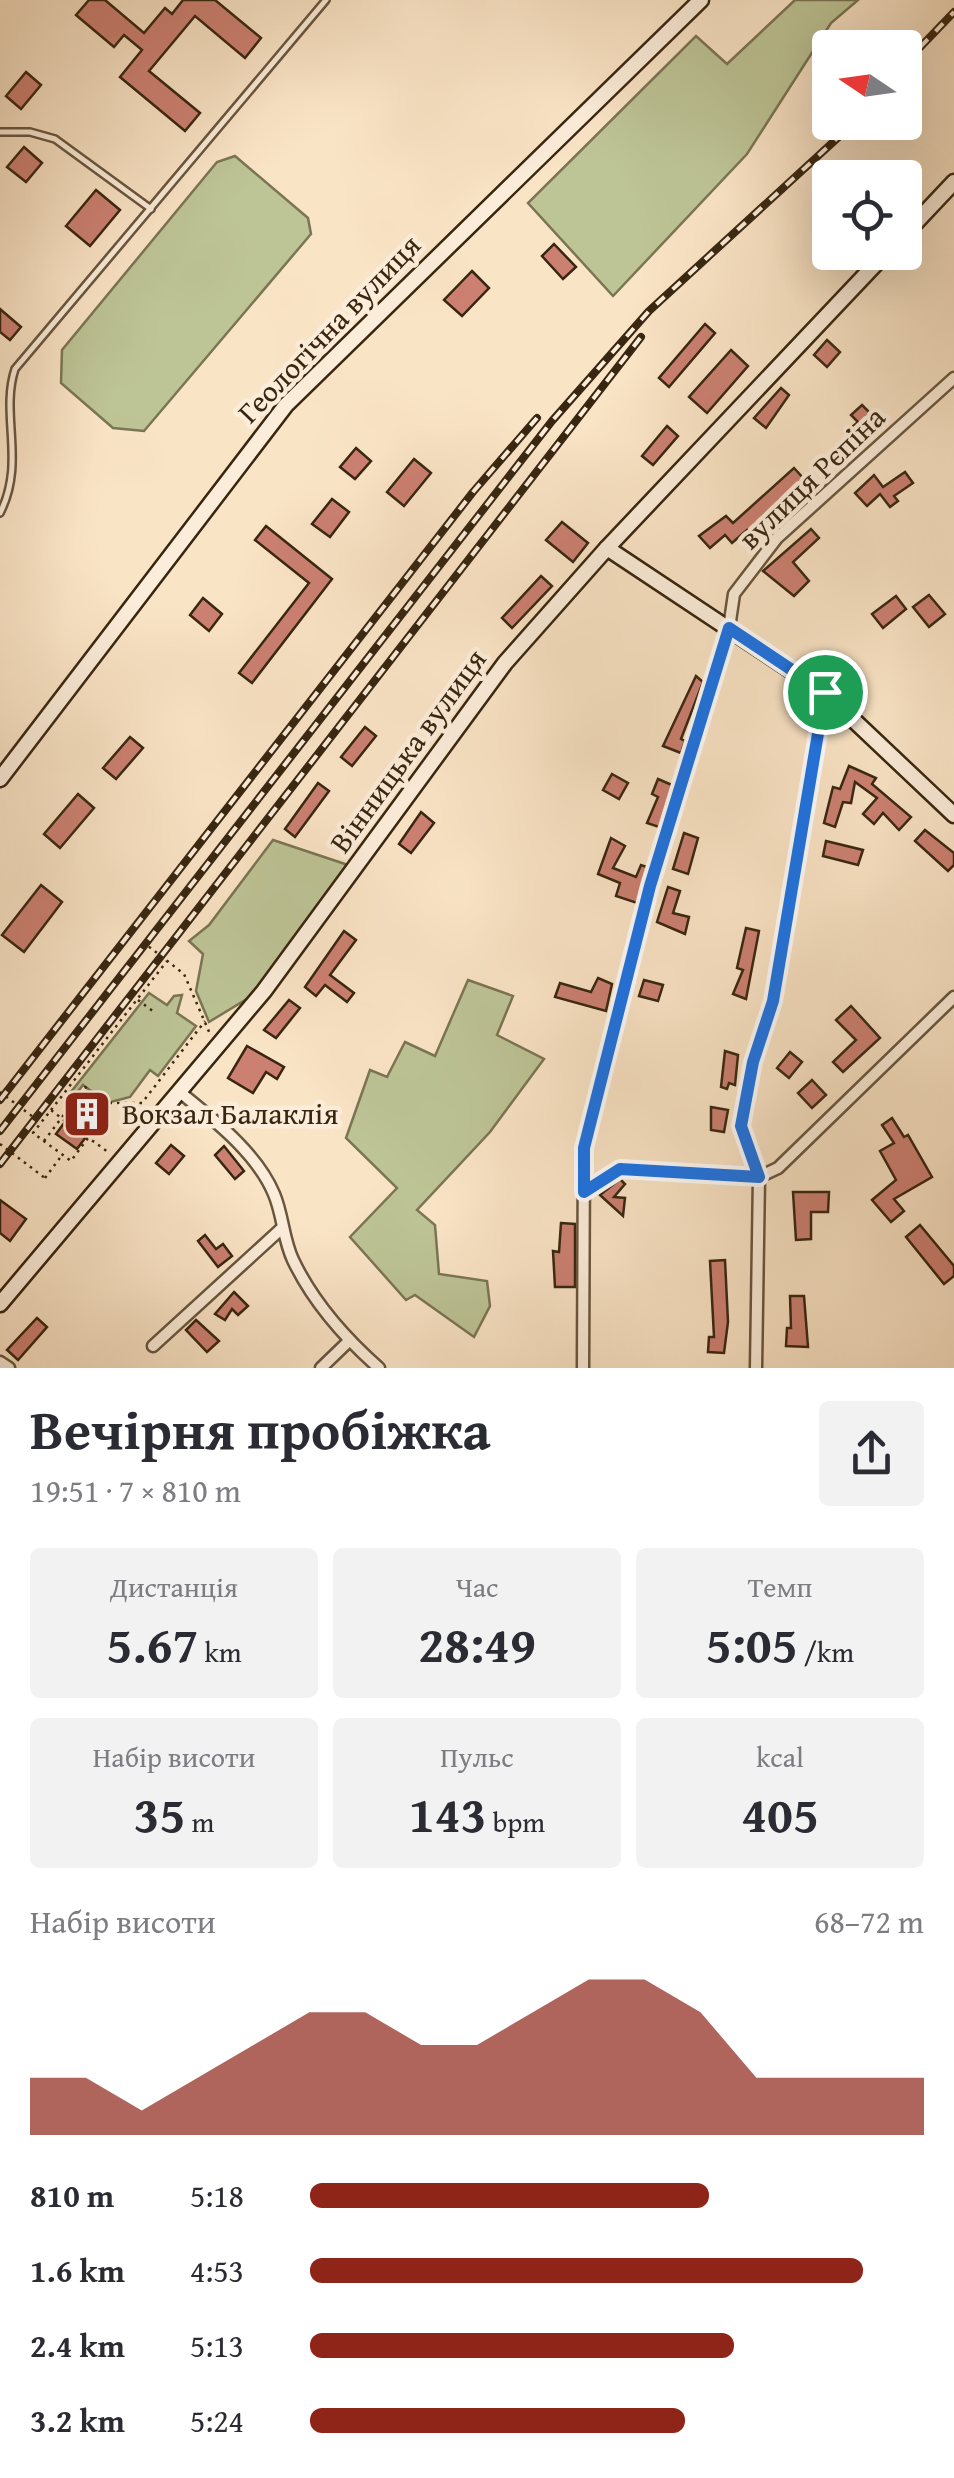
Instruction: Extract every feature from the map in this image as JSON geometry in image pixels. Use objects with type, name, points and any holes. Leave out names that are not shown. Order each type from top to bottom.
[{"type":"street","name":"Геологічна вулиця","points":[[0,778],[286,405],[700,0]]},
{"type":"street","points":[[922,216],[954,182]]},
{"type":"street","name":"Вінницька вулиця","points":[[0,1304],[181,1093],[332,903],[505,664],[607,548],[870,270]]},
{"type":"street","name":"вулиця Рєпіна","points":[[583,1368],[584,1148],[645,906],[729,628],[734,594],[777,538],[954,378]]},
{"type":"street","points":[[607,548],[825,692],[951,806]]},
{"type":"street","points":[[756,1368],[759,1177],[741,1126],[753,1062],[773,1001],[825,692]]},
{"type":"street","points":[[584,1192],[620,1169],[759,1177],[778,1168],[954,997]]},
{"type":"street","points":[[181,1093],[245,1152],[274,1194],[281,1229],[314,1296],[348,1341],[379,1368]]},
{"type":"street","points":[[153,1346],[281,1229]]},
{"type":"street","points":[[322,1368],[348,1341]]},
{"type":"street","points":[[0,1362],[8,1368]]},
{"type":"lane","points":[[0,513],[12,485],[7,383],[326,0]]},
{"type":"lane","points":[[0,132],[30,132],[55,140],[151,209]]},
{"type":"path","points":[[143,942],[184,974],[216,1049]]},
{"type":"path","points":[[102,1148],[87,1137],[71,1162],[34,1133],[166,961]]},
{"type":"path","points":[[137,999],[154,1012]]},
{"type":"path","points":[[44,1141],[86,1087],[106,1103],[142,1103],[205,1022]]},
{"type":"path","points":[[0,1092],[41,1124]]},
{"type":"path","points":[[51,1110],[63,1120]]},
{"type":"path","points":[[0,1144],[45,1178],[62,1155]]},
{"type":"green space","points":[[795,0],[858,0],[827,30],[812,30],[812,53],[747,154],[613,296],[528,203],[696,36],[727,64]]},
{"type":"green space","points":[[235,156],[308,218],[311,234],[144,431],[113,428],[61,383],[62,350],[217,162]]},
{"type":"green space","points":[[273,840],[351,866],[250,997],[209,1022],[196,991],[203,954],[189,941],[209,925]]},
{"type":"green space","points":[[468,980],[513,996],[497,1035],[544,1059],[490,1132],[417,1210],[435,1225],[439,1274],[487,1281],[490,1306],[474,1337],[415,1295],[406,1300],[350,1237],[397,1188],[346,1138],[370,1070],[387,1077],[405,1042],[435,1056]]},
{"type":"green space","points":[[149,993],[167,1005],[174,996],[182,995],[177,1013],[196,1026],[158,1076],[150,1070],[130,1097],[107,1103],[83,1085],[71,1100],[67,1097]]},
{"type":"building","points":[[89,0],[105,0],[144,33],[165,8],[172,14],[183,0],[215,0],[261,38],[245,58],[195,16],[149,71],[200,113],[185,131],[120,77],[142,50],[124,35],[114,47],[76,15]]},
{"type":"building","points":[[26,72],[41,85],[21,109],[6,96]]},
{"type":"building","points":[[24,147],[42,163],[26,182],[7,167]]},
{"type":"building","points":[[96,190],[120,210],[90,246],[66,226]]},
{"type":"building","points":[[554,244],[576,267],[563,279],[542,256]]},
{"type":"building","points":[[472,271],[489,288],[462,316],[444,300]]},
{"type":"building","points":[[0,309],[21,327],[10,340],[0,332]]},
{"type":"building","points":[[705,324],[715,333],[669,387],[659,378]]},
{"type":"building","points":[[827,340],[840,352],[827,367],[814,355]]},
{"type":"building","points":[[731,350],[748,366],[707,413],[689,397]]},
{"type":"building","points":[[781,388],[789,395],[766,428],[754,418]]},
{"type":"building","points":[[862,405],[876,419],[852,440],[845,433],[858,422],[851,415]]},
{"type":"building","points":[[667,426],[678,436],[653,465],[642,456]]},
{"type":"building","points":[[356,448],[371,461],[355,479],[340,467]]},
{"type":"building","points":[[414,459],[431,473],[404,506],[387,492]]},
{"type":"building","points":[[794,468],[804,479],[750,533],[747,530],[732,543],[725,535],[710,548],[699,536],[726,516],[733,523]]},
{"type":"building","points":[[905,472],[913,483],[894,496],[898,501],[890,507],[880,494],[867,506],[855,493],[874,475],[883,487]]},
{"type":"building","points":[[332,499],[349,512],[330,537],[312,524]]},
{"type":"building","points":[[562,522],[588,543],[573,562],[546,540]]},
{"type":"building","points":[[266,526],[332,579],[252,683],[239,673],[309,583],[255,540]]},
{"type":"building","points":[[811,529],[819,538],[793,562],[809,581],[794,596],[763,571]]},
{"type":"building","points":[[541,576],[552,586],[512,628],[502,618]]},
{"type":"building","points":[[929,595],[945,614],[929,627],[913,607]]},
{"type":"building","points":[[896,596],[906,609],[883,628],[872,614]]},
{"type":"building","points":[[203,598],[222,614],[209,631],[190,615]]},
{"type":"building","points":[[696,676],[703,682],[681,739],[685,741],[681,753],[663,746]]},
{"type":"building","points":[[365,727],[376,736],[352,766],[341,757]]},
{"type":"building","points":[[130,737],[143,748],[116,779],[103,768]]},
{"type":"building","points":[[849,766],[876,778],[872,784],[911,817],[899,830],[883,813],[874,824],[863,814],[877,798],[855,782],[851,803],[843,802],[835,827],[824,823],[833,787],[840,789]]},
{"type":"building","points":[[612,774],[628,783],[619,799],[603,790]]},
{"type":"building","points":[[658,779],[672,785],[659,827],[647,823],[658,797],[652,794]]},
{"type":"building","points":[[318,783],[329,791],[295,837],[285,829]]},
{"type":"building","points":[[78,794],[94,808],[60,848],[44,834]]},
{"type":"building","points":[[421,812],[434,823],[411,853],[399,844]]},
{"type":"building","points":[[925,830],[954,853],[954,865],[948,871],[915,841]]},
{"type":"building","points":[[684,833],[698,838],[688,874],[673,869]]},
{"type":"building","points":[[611,838],[625,846],[613,868],[636,877],[641,865],[647,867],[637,903],[616,896],[620,883],[598,874]]},
{"type":"building","points":[[826,841],[863,850],[858,865],[823,856]]},
{"type":"building","points":[[41,885],[62,902],[24,952],[2,935]]},
{"type":"building","points":[[668,887],[680,891],[673,913],[689,917],[685,934],[657,922]]},
{"type":"building","points":[[746,928],[759,931],[746,999],[733,994],[743,970],[737,968]]},
{"type":"building","points":[[344,931],[356,940],[330,975],[354,993],[347,1002],[325,985],[316,996],[305,987]]},
{"type":"building","points":[[598,978],[612,984],[606,1011],[555,997],[560,983],[591,992]]},
{"type":"building","points":[[644,980],[663,985],[658,1001],[639,996]]},
{"type":"building","points":[[289,1000],[300,1008],[276,1038],[264,1030]]},
{"type":"building","points":[[851,1006],[880,1038],[843,1072],[833,1062],[856,1040],[836,1020]]},
{"type":"building","points":[[247,1046],[284,1067],[277,1079],[266,1072],[253,1093],[228,1078]]},
{"type":"building","points":[[725,1051],[738,1055],[735,1085],[729,1083],[727,1089],[721,1087]]},
{"type":"building","points":[[790,1052],[802,1062],[789,1078],[777,1068]]},
{"type":"building","points":[[812,1080],[826,1095],[812,1108],[798,1093]]},
{"type":"building","name":"Вокзал Балаклія","points":[[87,1092],[108,1107],[77,1149],[56,1134]]},
{"type":"building","points":[[711,1107],[728,1110],[724,1132],[711,1130]]},
{"type":"building","points":[[892,1118],[904,1137],[908,1135],[932,1177],[894,1199],[904,1211],[891,1222],[872,1200],[896,1180],[880,1151],[894,1143],[882,1125]]},
{"type":"building","points":[[171,1145],[184,1156],[169,1174],[156,1163]]},
{"type":"building","points":[[224,1146],[244,1171],[235,1179],[215,1155]]},
{"type":"building","points":[[620,1179],[625,1184],[614,1197],[625,1198],[623,1216],[600,1195]]},
{"type":"building","points":[[793,1192],[829,1192],[828,1212],[811,1212],[811,1239],[796,1240]]},
{"type":"building","points":[[0,1200],[26,1219],[10,1241],[0,1233]]},
{"type":"building","points":[[561,1223],[575,1224],[575,1287],[555,1287],[553,1251],[559,1252]]},
{"type":"building","points":[[920,1225],[954,1266],[954,1276],[944,1284],[906,1237]]},
{"type":"building","points":[[205,1235],[216,1249],[223,1244],[232,1256],[218,1267],[198,1241]]},
{"type":"building","points":[[725,1260],[728,1322],[724,1353],[708,1352],[709,1337],[714,1337],[710,1261]]},
{"type":"building","points":[[234,1292],[248,1306],[238,1315],[232,1309],[225,1320],[215,1314]]},
{"type":"building","points":[[790,1296],[804,1296],[808,1347],[786,1346],[787,1328],[791,1328]]},
{"type":"building","points":[[37,1318],[47,1327],[18,1360],[7,1350]]},
{"type":"building","points":[[196,1320],[219,1341],[207,1352],[186,1330]]},
{"type":"railway","points":[[922,45],[954,12]]},
{"type":"railway","points":[[0,1131],[552,421],[649,311],[835,140]]},
{"type":"railway","points":[[0,1164],[641,337]]},
{"type":"railway","points":[[0,1100],[473,492],[537,418]]},
{"type":"place","name":"Вокзал Балаклія","points":[[87,1114]]},
{"type":"route","points":[[729,628],[825,692],[773,1001],[753,1062],[741,1126],[759,1177],[620,1169],[584,1192],[584,1148],[650,886],[729,628]]}]
